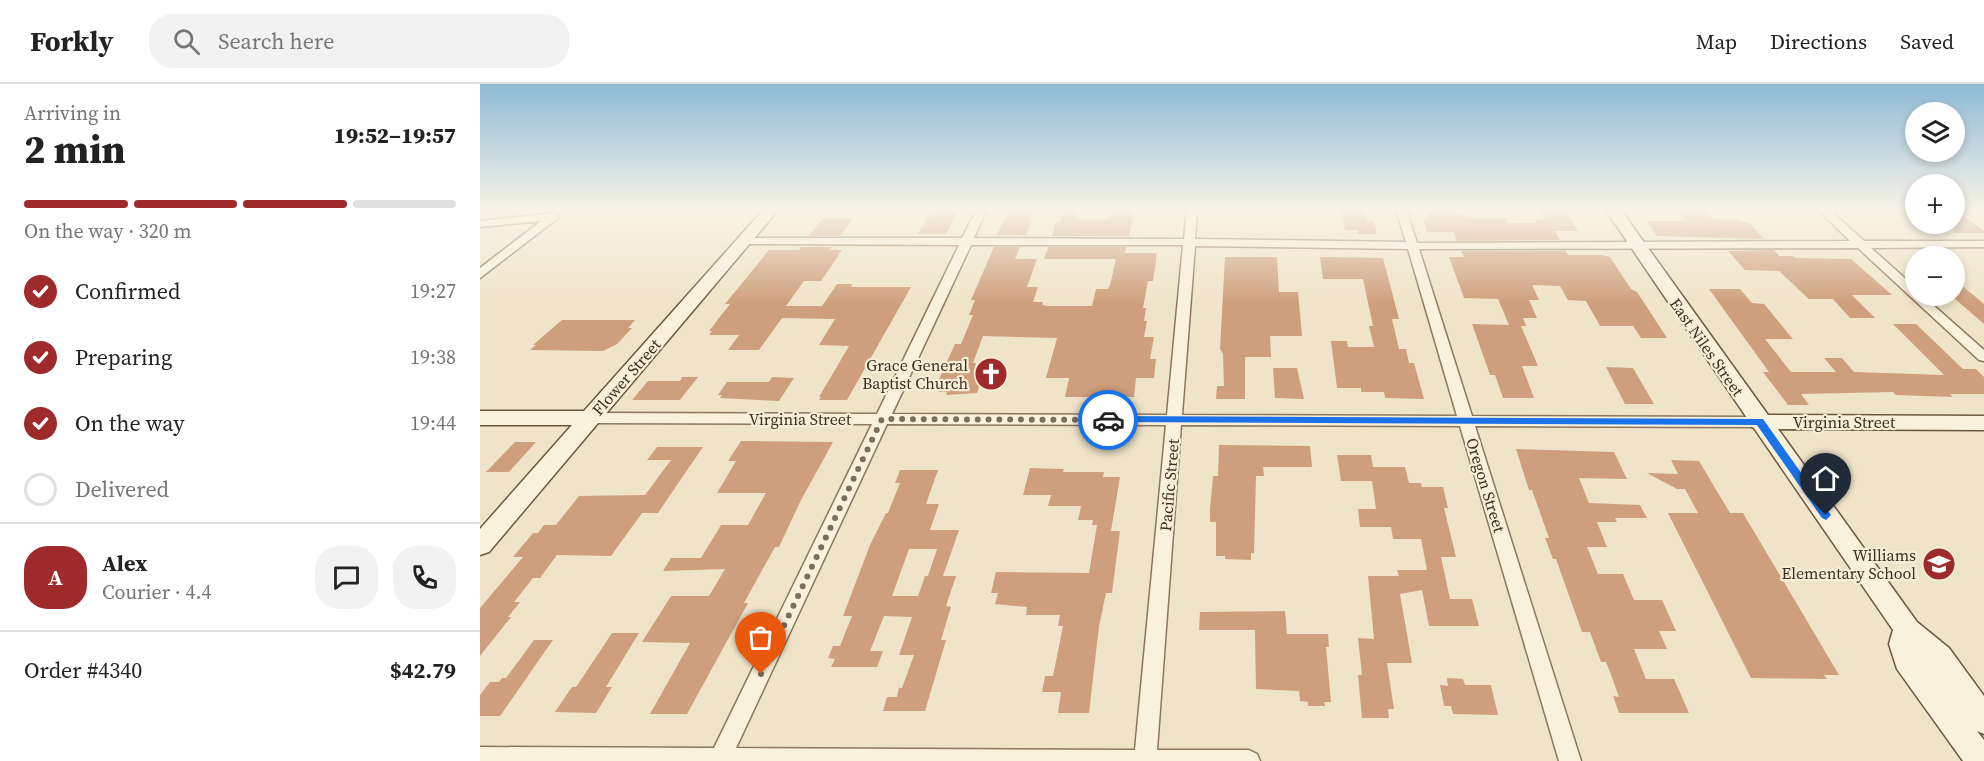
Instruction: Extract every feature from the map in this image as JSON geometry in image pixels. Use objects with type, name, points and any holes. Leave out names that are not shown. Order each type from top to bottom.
[{"type":"street","points":[[480,274],[523,241]]},
{"type":"street","points":[[744,241],[1190,242],[1412,246],[1984,244]]},
{"type":"street","name":"Flower Street","points":[[480,545],[744,241]]},
{"type":"street","points":[[719,760],[967,241]]},
{"type":"street","name":"Oregon Street","points":[[1410,241],[1570,761]]},
{"type":"street","name":"East Niles Street","points":[[1633,241],[1908,630],[1939,657],[1984,720]]},
{"type":"street","points":[[1856,241],[1905,285]]},
{"type":"street","name":"Pacific Street","points":[[1145,761],[1190,242]]},
{"type":"street","points":[[1928,306],[1984,357]]},
{"type":"street","name":"Virginia Street","points":[[480,418],[1984,423]]},
{"type":"street","points":[[1908,630],[1901,643],[1907,660],[1981,761]]},
{"type":"street","points":[[480,757],[1249,761]]},
{"type":"building","points":[[801,247],[832,247],[829,250],[842,250],[821,281],[804,281],[786,306],[822,306],[837,284],[852,284],[851,287],[911,287],[847,400],[819,400],[849,346],[819,345],[835,319],[782,318],[759,350],[728,350],[739,335],[709,335],[712,331],[709,331],[730,304],[725,304],[769,250],[799,250]]},
{"type":"building","points":[[994,247],[1020,247],[1015,259],[1037,259],[1027,287],[1038,287],[1033,302],[1043,302],[1042,305],[1048,306],[1092,306],[1096,289],[1108,289],[1116,259],[1044,259],[1048,247],[1126,247],[1125,253],[1157,253],[1153,281],[1148,281],[1143,308],[1146,308],[1144,321],[1147,321],[1144,337],[1154,337],[1150,359],[1156,359],[1154,378],[1136,378],[1134,397],[1065,397],[1069,378],[1046,378],[1057,338],[983,336],[973,363],[976,363],[974,369],[986,369],[977,393],[946,395],[947,392],[939,392],[940,388],[935,388],[955,344],[961,344],[973,315],[969,315],[975,300],[971,300]]},
{"type":"building","points":[[1774,250],[1779,256],[1795,258],[1851,259],[1892,295],[1852,295],[1875,318],[1850,318],[1833,299],[1809,299],[1779,271],[1745,270],[1728,251]]},
{"type":"building","points":[[1461,251],[1566,251],[1568,255],[1610,257],[1631,289],[1637,292],[1667,338],[1641,338],[1633,326],[1600,326],[1586,301],[1568,300],[1560,286],[1532,285],[1539,300],[1529,300],[1537,318],[1523,318],[1526,326],[1521,326],[1538,366],[1522,366],[1534,398],[1503,398],[1495,375],[1490,375],[1472,324],[1509,325],[1498,299],[1464,298],[1449,257],[1464,257]]},
{"type":"building","points":[[1225,257],[1277,257],[1279,292],[1298,292],[1302,336],[1270,336],[1271,357],[1245,357],[1245,399],[1216,399],[1217,386],[1224,386],[1223,354],[1220,349]]},
{"type":"building","points":[[1320,257],[1383,258],[1399,319],[1392,319],[1399,349],[1406,349],[1409,363],[1414,363],[1424,399],[1385,398],[1384,392],[1361,392],[1361,388],[1337,388],[1331,341],[1347,341],[1348,347],[1374,347],[1369,326],[1373,326],[1363,279],[1323,279]]},
{"type":"building","points":[[1965,288],[1984,304],[1984,324],[1963,306]]},
{"type":"building","points":[[1709,289],[1740,289],[1752,303],[1764,304],[1793,339],[1765,339],[1791,372],[1836,372],[1824,358],[1842,358],[1854,372],[1944,375],[1893,324],[1916,324],[1963,369],[1976,369],[1984,377],[1984,394],[1950,394],[1953,397],[1896,395],[1893,392],[1801,394],[1809,405],[1788,405],[1763,372],[1769,372]]},
{"type":"building","points":[[562,320],[635,320],[628,328],[632,328],[617,344],[603,351],[530,350]]},
{"type":"building","points":[[1606,367],[1633,368],[1654,404],[1625,404]]},
{"type":"building","points":[[1273,368],[1297,368],[1304,399],[1275,398]]},
{"type":"building","points":[[682,377],[698,377],[680,400],[632,400],[648,381],[680,381]]},
{"type":"building","points":[[772,377],[794,378],[779,401],[720,398],[722,395],[718,395],[727,382],[769,382]]},
{"type":"building","points":[[741,441],[833,442],[800,502],[779,547],[775,547],[744,603],[748,603],[687,714],[650,714],[690,643],[642,642],[671,596],[709,596],[725,569],[663,571],[671,558],[701,558],[721,525],[748,525],[766,493],[717,493],[736,461],[728,461]]},
{"type":"building","points":[[515,442],[536,442],[509,472],[486,472]]},
{"type":"building","points":[[1219,445],[1310,446],[1312,467],[1263,467],[1264,476],[1256,476],[1254,553],[1251,553],[1251,560],[1225,559],[1225,556],[1216,556],[1216,522],[1210,522],[1210,509],[1213,476],[1218,476]]},
{"type":"building","points":[[657,447],[703,447],[658,513],[642,513],[611,556],[557,555],[540,578],[533,578],[514,602],[520,602],[480,656],[480,608],[523,557],[513,557],[533,533],[538,533],[544,525],[556,525],[579,496],[645,495],[671,460],[647,460]]},
{"type":"building","points":[[1516,449],[1614,452],[1627,479],[1579,478],[1589,503],[1640,505],[1647,518],[1615,518],[1617,522],[1597,522],[1607,547],[1587,547],[1598,574],[1623,574],[1634,600],[1662,600],[1676,631],[1659,631],[1667,649],[1634,649],[1646,679],[1674,679],[1689,713],[1619,713],[1613,696],[1619,697],[1610,672],[1606,662],[1601,662],[1590,632],[1582,632],[1556,559],[1553,559],[1545,538],[1549,538],[1532,490],[1529,490]]},
{"type":"building","points":[[1337,455],[1371,455],[1373,467],[1405,467],[1409,483],[1421,483],[1422,487],[1443,487],[1448,508],[1444,508],[1456,557],[1441,557],[1450,599],[1472,599],[1479,626],[1429,626],[1422,590],[1400,594],[1412,663],[1387,663],[1394,709],[1388,709],[1389,718],[1362,718],[1358,675],[1362,675],[1358,638],[1374,639],[1368,576],[1399,576],[1397,570],[1427,570],[1421,539],[1393,539],[1391,527],[1360,527],[1358,509],[1376,509],[1372,481],[1341,481]]},
{"type":"building","points":[[1671,460],[1699,461],[1730,513],[1743,513],[1839,675],[1824,675],[1827,679],[1751,678],[1668,513],[1698,513],[1685,489],[1677,489],[1647,473],[1678,474]]},
{"type":"building","points":[[1030,468],[1064,469],[1063,472],[1104,472],[1103,477],[1120,477],[1111,531],[1120,531],[1112,593],[1106,593],[1099,626],[1089,713],[1058,713],[1061,692],[1042,692],[1045,676],[1053,676],[1063,626],[1058,626],[1060,615],[1026,615],[1027,607],[995,604],[998,593],[991,593],[996,572],[1089,573],[1097,525],[1092,525],[1093,520],[1078,520],[1081,506],[1048,506],[1051,495],[1023,495]]},
{"type":"building","points":[[900,470],[938,470],[926,504],[939,504],[930,530],[959,530],[943,576],[956,576],[946,606],[951,607],[941,640],[946,640],[925,711],[883,711],[887,697],[897,697],[899,688],[902,688],[914,655],[899,655],[912,617],[884,616],[870,651],[883,651],[877,667],[831,667],[835,659],[828,658],[833,646],[840,646],[852,616],[843,616],[870,545],[888,513],[900,483],[895,483]],"holes":[[[909,549],[937,549],[918,596],[892,596]]]},
{"type":"building","points":[[1285,611],[1287,634],[1328,634],[1329,647],[1326,647],[1331,702],[1324,702],[1325,706],[1308,706],[1308,702],[1300,701],[1299,691],[1256,689],[1255,630],[1199,630],[1200,612]]},
{"type":"building","points":[[612,633],[639,633],[606,687],[612,687],[596,713],[555,712],[572,687],[576,687]]},
{"type":"building","points":[[534,640],[553,640],[500,716],[480,716],[480,695],[490,682],[499,682],[502,678],[506,678]]},
{"type":"building","points":[[1447,678],[1463,679],[1465,685],[1491,685],[1498,715],[1453,714],[1451,706],[1444,706],[1440,685],[1448,686]]},
{"type":"way so far","points":[[761,674],[882,419],[1108,420]]},
{"type":"place","name":"Grace General Baptist Church","points":[[991,374]]},
{"type":"place","name":"Williams Elementary School","points":[[1939,564]]},
{"type":"route","points":[[1108,420],[1760,422],[1826,515]]}]
